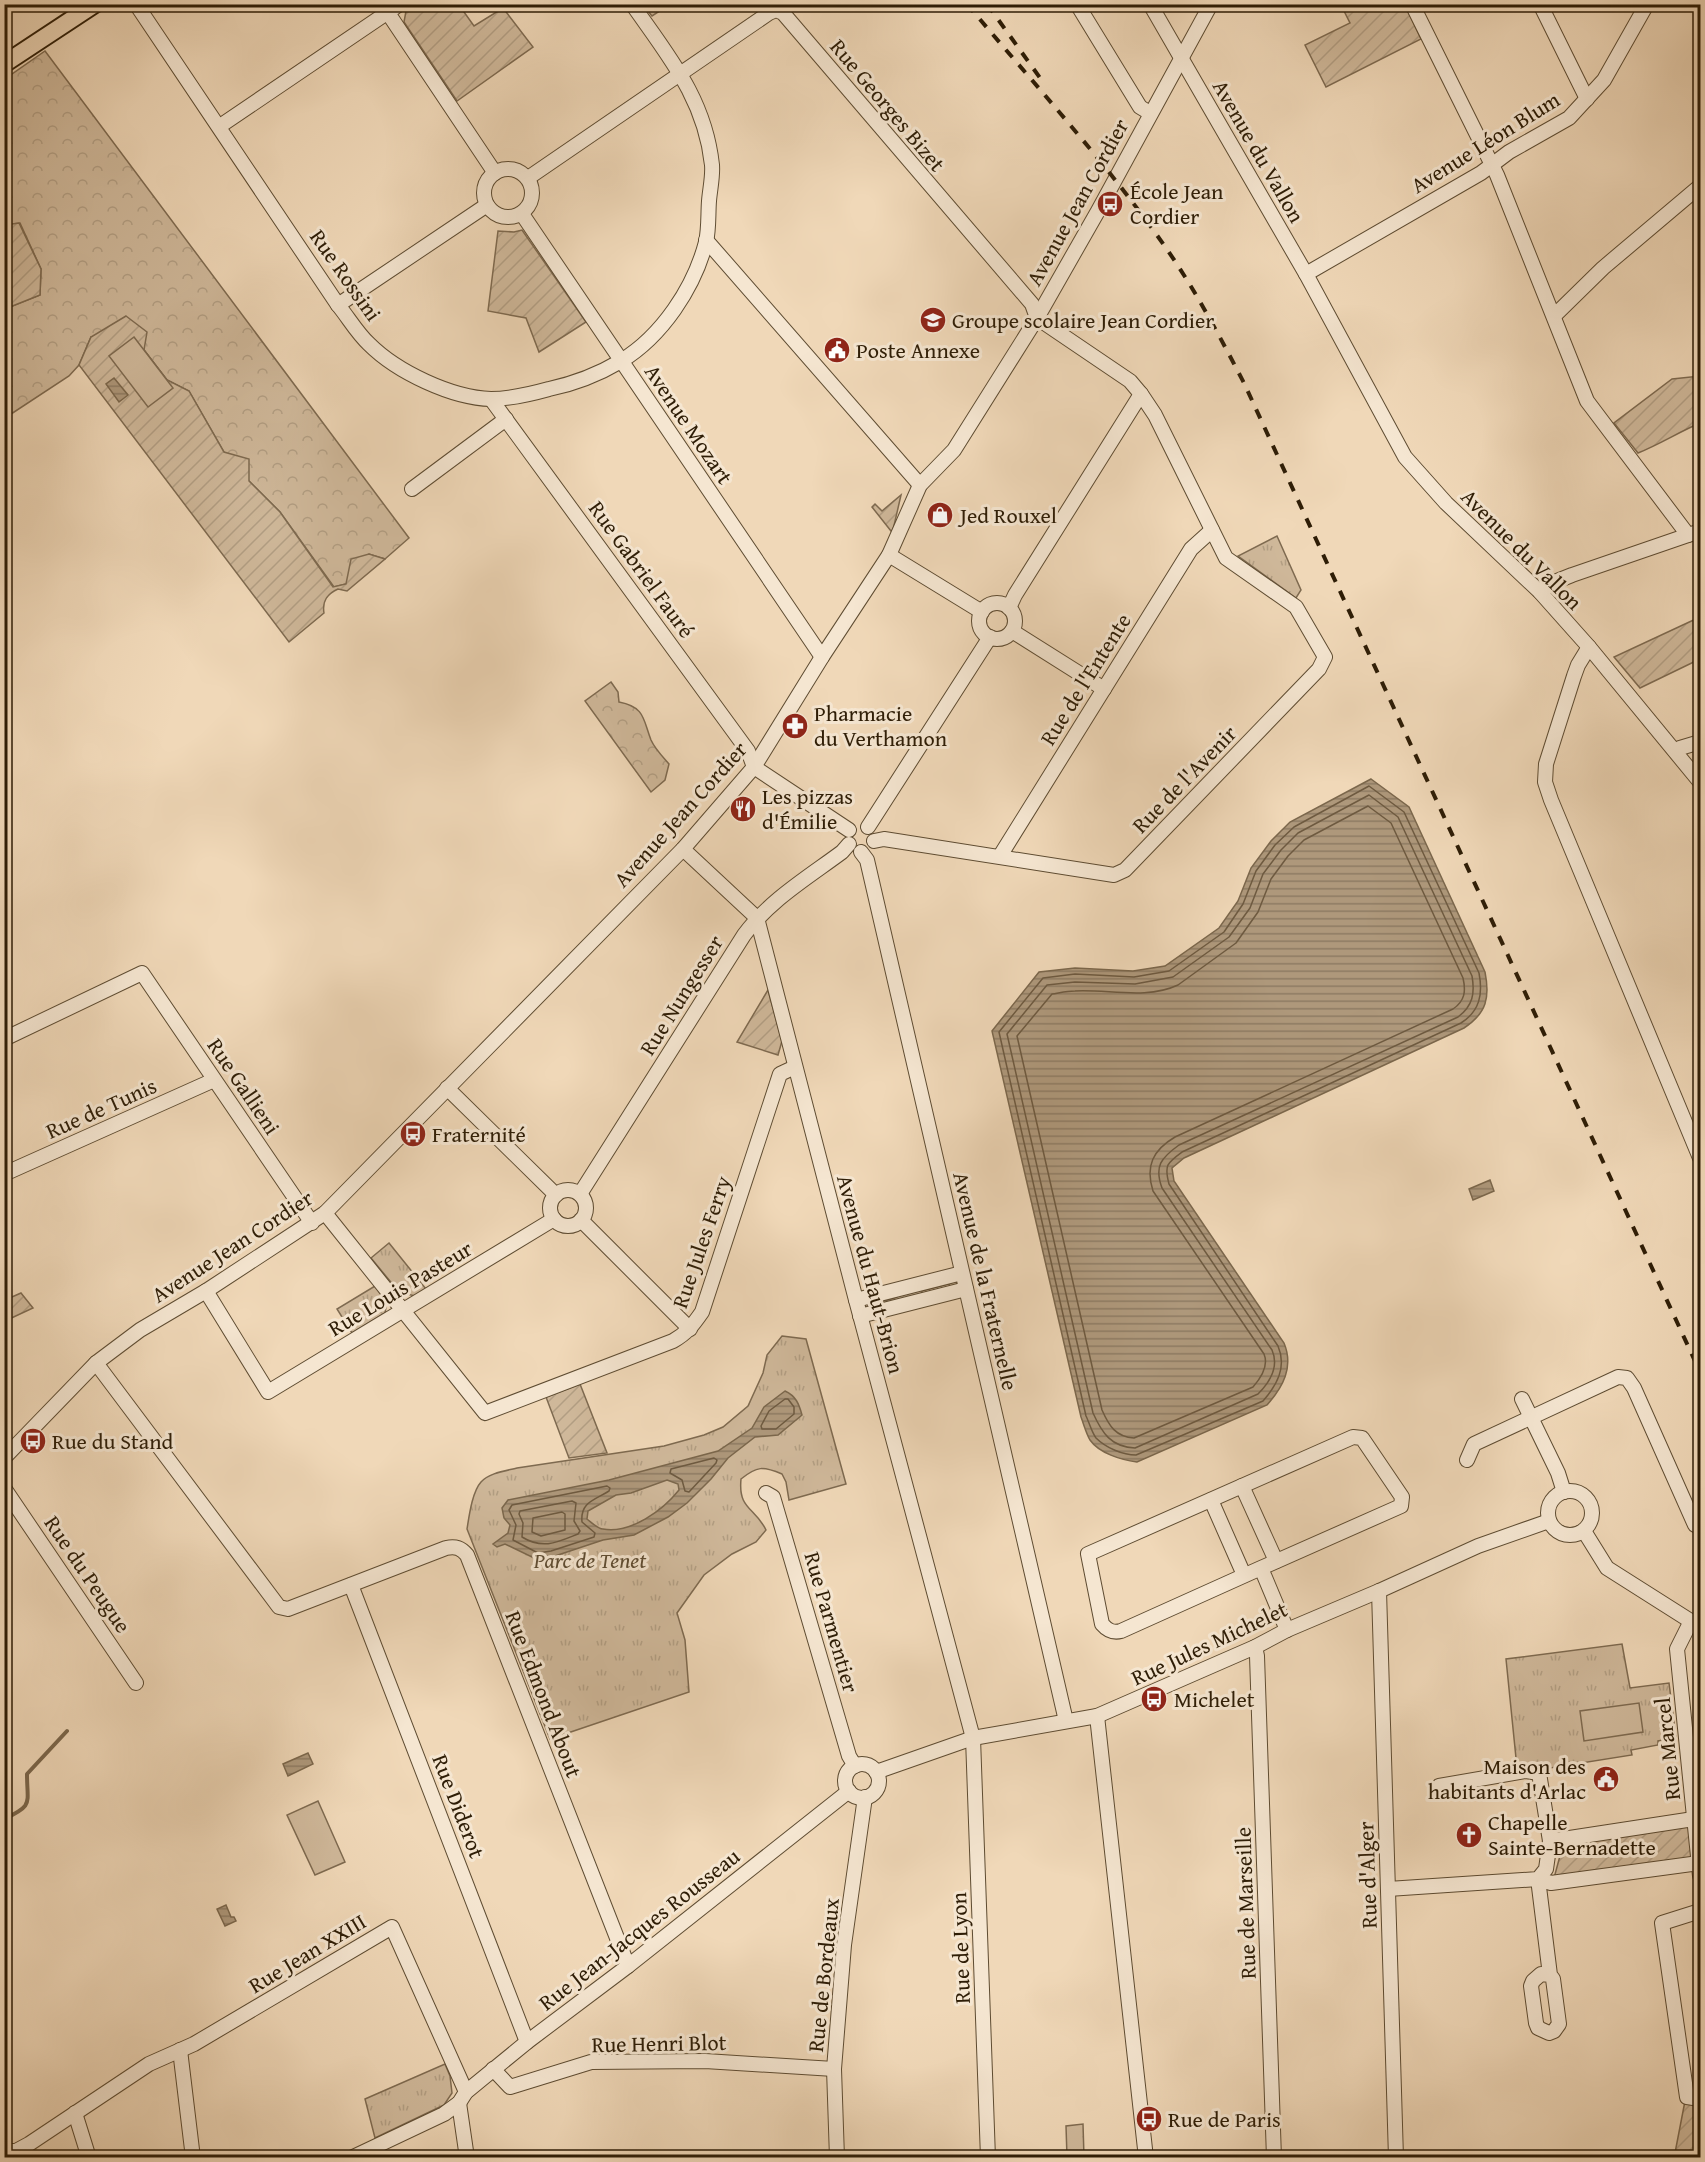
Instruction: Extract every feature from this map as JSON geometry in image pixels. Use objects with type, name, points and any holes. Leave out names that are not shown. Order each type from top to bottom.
[{"type":"main road","points":[[4,52],[77,4]]},
{"type":"main road","points":[[4,64],[95,4]]},
{"type":"street","name":"Rue Rossini","points":[[136,4],[338,305],[369,344],[392,362],[427,382],[458,393],[491,399],[527,395],[572,384],[621,361],[650,337],[692,282],[706,240],[712,166],[704,128],[694,96],[632,4]]},
{"type":"street","points":[[220,126],[384,9],[400,4]]},
{"type":"street","points":[[1077,4],[1140,107],[1150,113]]},
{"type":"street","name":"Avenue du Vallon","points":[[1150,4],[1306,274],[1405,457],[1446,503],[1540,592],[1589,647],[1701,782]]},
{"type":"street","name":"Avenue Jean Cordier","points":[[7,1449],[96,1363],[141,1330],[206,1291],[325,1213],[683,849],[754,767],[889,555],[920,485],[954,450],[1037,318],[1098,212],[1211,4]]},
{"type":"street","points":[[1412,4],[1492,165],[1587,401],[1694,533],[1572,575],[1552,583],[1540,592]]},
{"type":"street","points":[[1540,4],[1587,99]]},
{"type":"street","name":"Avenue Léon Blum","points":[[1306,274],[1481,173],[1509,152],[1569,118],[1604,80],[1647,4]]},
{"type":"street","points":[[384,9],[495,173]]},
{"type":"street","name":"Rue Georges Bizet","points":[[528,178],[776,10],[783,13],[1032,304],[1037,318]]},
{"type":"street","points":[[501,170],[516,170],[528,178],[532,185],[532,201],[522,214],[515,217],[499,216],[487,206],[484,191],[489,178],[495,173],[501,170]]},
{"type":"street","points":[[1554,316],[1603,268],[1701,186]]},
{"type":"street","points":[[338,305],[487,206]]},
{"type":"street","name":"Avenue Mozart","points":[[522,214],[822,657]]},
{"type":"street","points":[[706,240],[920,485]]},
{"type":"street","points":[[1037,318],[1130,381],[1141,394],[1155,415],[1212,530]]},
{"type":"street","points":[[1009,608],[1141,394]]},
{"type":"street","name":"Rue Gabriel Fauré","points":[[491,399],[748,751],[754,767]]},
{"type":"street","points":[[412,489],[506,419]]},
{"type":"street","name":"Rue de l'Entente","points":[[1000,856],[1191,549],[1212,530]]},
{"type":"street","name":"Rue de l'Avenir","points":[[874,841],[884,839],[1114,874],[1125,870],[1319,669],[1325,657],[1296,607],[1226,558],[1212,530]]},
{"type":"street","points":[[889,555],[982,612]]},
{"type":"street","points":[[992,604],[1003,604],[1009,608],[1014,616],[1012,631],[1002,638],[990,637],[981,629],[982,612],[992,604]]},
{"type":"street","points":[[1012,631],[1104,689]]},
{"type":"street","points":[[868,827],[990,637]]},
{"type":"street","points":[[1589,647],[1574,676],[1546,764],[1545,782],[1701,1158]]},
{"type":"street","points":[[1675,752],[1680,748],[1701,742]]},
{"type":"street","points":[[754,767],[849,830]]},
{"type":"street","points":[[854,826],[868,827],[874,835],[874,841],[868,849],[861,852],[852,849],[847,839],[849,830],[854,826]]},
{"type":"street","name":"Rue Nungesser","points":[[580,1194],[757,918],[772,903],[842,852],[849,844]]},
{"type":"street","points":[[683,849],[757,918]]},
{"type":"street","name":"Avenue de la Fraternelle","points":[[861,852],[867,860],[1066,1721]]},
{"type":"street","name":"Avenue du Haut-Brion","points":[[757,918],[973,1738]]},
{"type":"street","name":"Rue Gallieni","points":[[4,1039],[142,973],[312,1223]]},
{"type":"street","name":"Rue Jules Ferry","points":[[404,1310],[484,1413],[686,1334],[702,1312],[780,1074],[795,1067]]},
{"type":"street","name":"Rue de Tunis","points":[[4,1174],[214,1080]]},
{"type":"street","points":[[447,1088],[556,1195]]},
{"type":"street","points":[[570,1190],[580,1194],[586,1204],[585,1216],[581,1221],[570,1226],[558,1223],[550,1209],[556,1195],[570,1190]]},
{"type":"street","points":[[325,1213],[404,1310]]},
{"type":"street","name":"Rue Louis Pasteur","points":[[206,1291],[268,1392],[554,1219]]},
{"type":"street","points":[[581,1221],[690,1329]]},
{"type":"street","points":[[856,1300],[962,1273]]},
{"type":"street","points":[[860,1316],[966,1289]]},
{"type":"street","points":[[96,1363],[279,1607],[288,1609],[351,1585]]},
{"type":"street","points":[[1467,1460],[1474,1444],[1618,1377],[1627,1378],[1634,1388],[1695,1526]]},
{"type":"street","points":[[1522,1399],[1558,1473],[1564,1492]]},
{"type":"street","points":[[1353,1437],[1362,1438],[1402,1497],[1401,1506],[1121,1631],[1114,1632],[1106,1629],[1102,1624],[1088,1554],[1242,1486],[1353,1437]]},
{"type":"street","points":[[1242,1486],[1276,1561]]},
{"type":"street","name":"Rue du Peugue","points":[[4,1488],[136,1683]]},
{"type":"street","points":[[1576,1491],[1582,1494],[1593,1509],[1591,1522],[1584,1531],[1574,1535],[1564,1535],[1555,1530],[1549,1521],[1548,1514],[1552,1500],[1564,1492],[1576,1491]]},
{"type":"street","name":"Rue Parmentier","points":[[766,1493],[773,1497],[849,1756],[855,1766]]},
{"type":"street","points":[[1211,1500],[1244,1575]]},
{"type":"street","name":"Rue Jules Michelet","points":[[876,1772],[973,1738],[1097,1716],[1478,1546],[1549,1521]]},
{"type":"street","points":[[1584,1531],[1607,1568],[1696,1624]]},
{"type":"street","name":"Rue Edmond About","points":[[351,1585],[453,1546],[461,1548],[467,1555],[628,1966]]},
{"type":"street","points":[[1260,1568],[1287,1630]]},
{"type":"street","name":"Rue Diderot","points":[[351,1585],[527,2042]]},
{"type":"street","name":"Rue d'Alger","points":[[1379,1592],[1396,2157]]},
{"type":"street","name":"Rue Marcel","points":[[1696,1624],[1677,1649],[1698,1819],[1700,1870]]},
{"type":"street","name":"Rue de Marseille","points":[[1255,1647],[1274,2157]]},
{"type":"street","points":[[1097,1716],[1146,2157]]},
{"type":"street","name":"Rue de Lyon","points":[[973,1738],[988,2157]]},
{"type":"street","points":[[867,1764],[876,1772],[878,1784],[876,1790],[865,1797],[854,1795],[849,1791],[845,1777],[849,1770],[855,1766],[867,1764]]},
{"type":"street","points":[[1439,1786],[1526,1772],[1539,1773],[1550,1841],[1546,1869],[1538,1879],[1550,1975]]},
{"type":"street","name":"Rue Jean-Jacques Rousseau","points":[[351,2157],[444,2114],[527,2042],[628,1966],[849,1791]]},
{"type":"street","name":"Rue de Bordeaux","points":[[837,2157],[834,2069],[844,1945],[865,1797]]},
{"type":"street","points":[[1550,1841],[1698,1819]]},
{"type":"street","points":[[1388,1889],[1538,1879],[1551,1883],[1700,1870]]},
{"type":"street","points":[[1701,1911],[1662,1923],[1687,2097],[1701,2099]]},
{"type":"street","name":"Rue Jean XXIII","points":[[180,2050],[194,2044],[392,1927],[463,2097]]},
{"type":"street","points":[[4,2151],[24,2153],[75,2113],[148,2064],[180,2050],[193,2157]]},
{"type":"street","name":"Rue Henri Blot","points":[[494,2069],[510,2087],[591,2062],[705,2061],[834,2069]]},
{"type":"street","points":[[463,2097],[467,2157]]},
{"type":"street","points":[[75,2113],[89,2157]]},
{"type":"green space","points":[[417,4],[459,5],[474,26],[503,8],[533,47],[457,101],[404,22],[406,11]]},
{"type":"green space","points":[[643,5],[669,5],[652,16]]},
{"type":"green space","points":[[1341,5],[1405,5],[1421,39],[1326,87],[1305,45],[1350,23]]},
{"type":"green space","points":[[45,51],[409,538],[385,559],[369,554],[346,584],[334,587],[280,512],[224,452],[189,391],[167,380],[144,350],[91,337],[79,365],[69,376],[5,418],[5,309],[40,295],[41,269],[20,223],[5,225],[5,79]]},
{"type":"green space","points":[[19,223],[41,269],[40,295],[5,309],[5,225]]},
{"type":"green space","points":[[522,230],[586,322],[539,352],[526,318],[488,311],[498,231]]},
{"type":"green space","points":[[126,316],[147,332],[144,350],[167,380],[189,391],[224,452],[249,459],[249,481],[280,512],[333,587],[346,584],[351,559],[369,554],[385,559],[347,591],[338,589],[331,593],[326,598],[324,613],[289,642],[79,365],[91,337]]},
{"type":"green space","points":[[134,337],[173,388],[148,407],[109,356]]},
{"type":"green space","points":[[1700,376],[1700,423],[1638,453],[1614,423],[1672,379]]},
{"type":"green space","points":[[901,495],[891,531],[872,507],[875,504],[882,511]]},
{"type":"green space","points":[[1277,536],[1301,590],[1296,598],[1238,556]]},
{"type":"green space","points":[[1700,617],[1700,659],[1640,688],[1614,657]]},
{"type":"green space","points":[[611,682],[618,692],[619,702],[634,707],[642,715],[653,743],[669,764],[665,780],[651,792],[585,701]]},
{"type":"green space","points":[[768,990],[782,1041],[778,1055],[737,1042]]},
{"type":"green space","points":[[389,1243],[426,1289],[415,1296],[399,1292],[371,1258]]},
{"type":"green space","points":[[956,1280],[957,1285],[951,1289],[949,1284],[922,1291],[921,1296],[871,1308],[868,1306],[867,1302],[887,1300],[903,1292]]},
{"type":"green space","points":[[375,1286],[387,1302],[385,1313],[352,1333],[337,1309]]},
{"type":"green space","points":[[21,1293],[33,1308],[5,1321],[5,1300]]},
{"type":"green space","name":"Parc de Tenet","points":[[782,1336],[806,1339],[846,1484],[789,1500],[782,1474],[760,1469],[741,1479],[742,1497],[766,1530],[756,1542],[732,1554],[704,1575],[677,1613],[685,1640],[689,1692],[550,1739],[467,1529],[471,1505],[478,1486],[488,1476],[502,1471],[664,1446],[723,1427],[748,1406],[763,1373],[767,1355]]},
{"type":"green space","points":[[580,1384],[607,1453],[569,1458],[546,1397]]},
{"type":"green space","points":[[1622,1644],[1630,1688],[1669,1683],[1676,1738],[1658,1741],[1658,1745],[1631,1750],[1632,1755],[1550,1768],[1548,1763],[1517,1768],[1506,1659]]},
{"type":"green space","points":[[1639,1703],[1643,1732],[1584,1741],[1580,1711]]},
{"type":"green space","points":[[318,1801],[345,1862],[315,1875],[287,1815]]},
{"type":"green space","points":[[1688,1822],[1693,1860],[1554,1878],[1564,1841]]},
{"type":"green space","points":[[445,2064],[450,2076],[452,2093],[444,2105],[375,2138],[365,2099]]},
{"type":"green space","points":[[1685,2101],[1700,2104],[1700,2157],[1674,2158]]},
{"type":"green space","points":[[1083,2124],[1084,2157],[1067,2157],[1066,2126]]},
{"type":"water","points":[[114,378],[128,395],[119,402],[106,384]]},
{"type":"water","points":[[1371,779],[1409,807],[1485,972],[1487,997],[1485,1004],[1478,1016],[1464,1028],[1184,1158],[1172,1168],[1174,1181],[1284,1343],[1288,1360],[1287,1368],[1282,1384],[1267,1405],[1137,1462],[1124,1460],[1094,1445],[1081,1417],[992,1031],[1039,972],[1075,968],[1133,971],[1165,966],[1219,928],[1238,901],[1251,868],[1271,841],[1290,822]]},
{"type":"water","points":[[1490,1180],[1494,1191],[1473,1200],[1469,1189]]},
{"type":"water","points":[[785,1391],[792,1395],[802,1415],[778,1435],[755,1437],[728,1458],[687,1503],[668,1517],[634,1535],[603,1540],[552,1557],[536,1559],[505,1544],[497,1547],[493,1544],[508,1533],[510,1525],[504,1518],[502,1508],[508,1500],[609,1480],[718,1451],[752,1428],[764,1407]],"holes":[[[667,1480],[678,1484],[679,1490],[672,1498],[646,1519],[635,1524],[614,1530],[603,1529],[587,1519],[588,1511],[616,1495],[631,1493]]]},
{"type":"water","points":[[308,1753],[313,1764],[288,1776],[283,1764]]},
{"type":"water","points":[[226,1905],[231,1917],[234,1917],[236,1921],[225,1926],[217,1909]]},
{"type":"waterway","points":[[4,1819],[24,1807],[28,1798],[27,1774],[67,1731]]},
{"type":"railway","points":[[967,4],[1094,154],[1143,216],[1187,281],[1226,349],[1244,383],[1700,1372]]},
{"type":"railway","points":[[987,4],[1043,82]]},
{"type":"place","name":"École Jean Cordier","points":[[1110,204]]},
{"type":"place","name":"Groupe scolaire Jean Cordier","points":[[933,320]]},
{"type":"place","name":"Poste Annexe","points":[[837,350]]},
{"type":"place","name":"Jed Rouxel","points":[[940,515]]},
{"type":"place","name":"Pharmacie du Verthamon","points":[[795,726]]},
{"type":"place","name":"Les pizzas d'Émilie","points":[[743,809]]},
{"type":"place","name":"Fraternité","points":[[413,1134]]},
{"type":"place","name":"Rue du Stand","points":[[33,1441]]},
{"type":"place","name":"Michelet","points":[[1154,1699]]},
{"type":"place","name":"Maison des habitants d'Arlac","points":[[1606,1779]]},
{"type":"place","name":"Chapelle Sainte-Bernadette","points":[[1469,1835]]},
{"type":"place","name":"Rue de Paris","points":[[1149,2119]]}]
